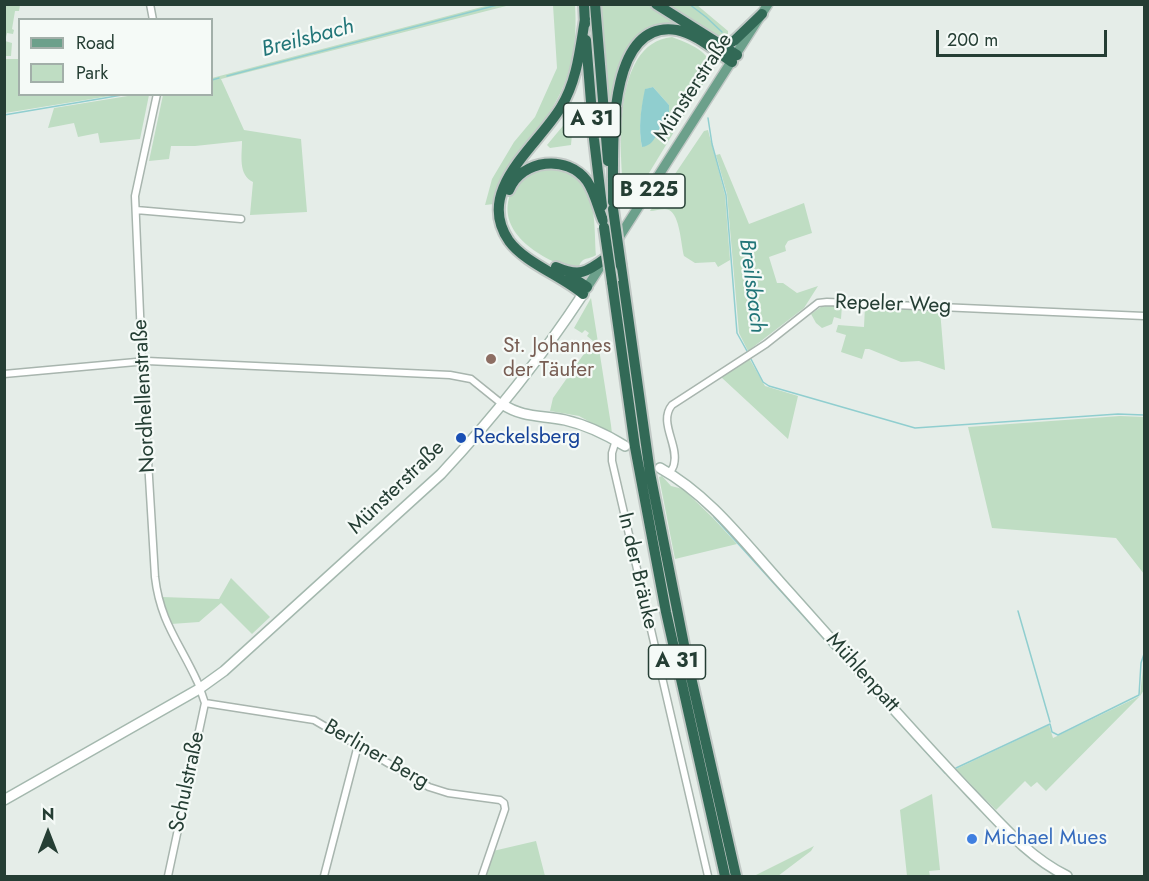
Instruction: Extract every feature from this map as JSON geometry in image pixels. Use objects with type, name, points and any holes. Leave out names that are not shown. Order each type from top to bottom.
[{"type":"highway","name":"A 31","points":[[584,4],[594,139],[635,447],[666,612],[725,876]]},
{"type":"highway","name":"A 31","points":[[595,4],[613,206],[650,473],[686,655],[736,876]]},
{"type":"highway","points":[[656,4],[734,58]]},
{"type":"highway","points":[[714,42],[722,44],[735,40],[765,9]]},
{"type":"highway","points":[[585,19],[577,65],[562,106],[513,169],[498,199],[502,227],[510,242],[525,256],[585,291]]},
{"type":"highway","points":[[613,206],[618,95],[624,68],[632,49],[642,39],[654,33],[675,30],[692,36],[734,58]]},
{"type":"highway","points":[[585,291],[519,240],[509,228],[504,201],[510,186],[526,169],[540,164],[561,164],[572,169],[588,183],[604,224]]},
{"type":"highway","points":[[556,267],[570,273],[580,273],[606,258]]},
{"type":"main road","name":"Münsterstraße","points":[[4,800],[199,689],[224,671],[441,474],[543,353],[765,9]]},
{"type":"main road","points":[[502,404],[515,413],[566,420],[591,428],[625,446]]},
{"type":"main road","name":"Mühlenpatt","points":[[660,468],[696,491],[740,537],[1007,831],[1028,852],[1067,876]]},
{"type":"street","name":"Nordhellenstraße","points":[[157,96],[135,196],[142,361],[158,599],[171,633],[199,689]]},
{"type":"street","points":[[136,210],[241,219]]},
{"type":"street","name":"Repeler Weg","points":[[670,473],[675,456],[667,416],[672,405],[766,344],[818,303],[1144,316]]},
{"type":"street","points":[[4,374],[142,361],[450,375],[471,379],[502,404]]},
{"type":"street","name":"In der Bräuke","points":[[616,440],[612,461],[708,876]]},
{"type":"street","name":"Schulstraße","points":[[168,876],[205,702],[199,689]]},
{"type":"street","name":"Berliner Berg","points":[[205,702],[314,720],[429,787],[448,793],[500,800],[504,803],[505,809],[482,876]]},
{"type":"street","points":[[324,876],[358,745]]},
{"type":"green space","points":[[493,4],[510,5],[221,79],[244,130],[301,139],[307,212],[250,215],[253,182],[248,179],[243,170],[242,141],[171,146],[169,159],[149,161],[163,96],[213,96],[213,78]]},
{"type":"green space","points":[[4,5],[20,5],[19,11],[15,11],[13,34],[7,33],[5,41],[12,43],[11,56],[5,56]]},
{"type":"green space","points":[[553,5],[575,5],[573,56],[567,77],[548,114],[504,172],[494,204],[485,205],[492,179],[514,142],[535,117],[557,68]]},
{"type":"green space","points":[[600,5],[651,5],[694,32],[683,28],[634,42],[625,54],[620,67],[610,125]]},
{"type":"green space","points":[[667,5],[697,5],[728,31],[728,34],[717,36]]},
{"type":"green space","points":[[672,37],[685,42],[704,53],[711,64],[711,71],[646,178],[625,205],[621,161],[623,107],[628,81],[637,60],[652,44]],"holes":[[[653,87],[669,105],[657,135],[642,147],[641,118],[646,89]]]},
{"type":"green space","points":[[4,59],[18,59],[18,96],[110,96],[5,113]]},
{"type":"green space","points":[[128,96],[149,96],[140,139],[100,143],[98,133],[78,137],[74,123],[48,128],[54,108]]},
{"type":"green space","points":[[572,115],[571,145],[550,148],[547,145]]},
{"type":"green space","points":[[708,130],[725,195],[730,260],[718,267],[715,262],[695,263],[684,256],[678,224],[673,213],[667,209],[650,211],[704,131]]},
{"type":"green space","points":[[720,154],[749,224],[804,203],[812,233],[788,241],[785,246],[786,251],[769,257],[777,283],[783,283],[797,293],[818,286],[804,308],[748,351],[739,333],[727,194],[716,155]]},
{"type":"green space","points":[[540,166],[564,169],[575,174],[589,193],[594,218],[596,255],[583,260],[578,271],[553,261],[528,246],[511,225],[508,212],[509,196],[513,187],[519,179]]},
{"type":"green space","points":[[591,298],[612,434],[579,416],[550,411],[553,398],[593,341],[587,336],[589,333],[585,330],[582,333],[574,328]]},
{"type":"green space","points":[[842,305],[841,319],[834,317],[832,324],[822,328],[811,314],[821,307]]},
{"type":"green space","points":[[865,306],[940,310],[945,370],[919,361],[901,362],[869,349],[865,349],[862,359],[841,352],[846,335],[836,332],[838,325],[864,327]]},
{"type":"green space","points":[[749,358],[765,386],[798,396],[788,439],[721,377]]},
{"type":"green space","points":[[1120,416],[1144,417],[1144,574],[1116,538],[992,528],[968,427]]},
{"type":"green space","points":[[662,476],[671,486],[683,489],[737,544],[675,559],[659,477]]},
{"type":"green space","points":[[231,578],[270,617],[252,634],[221,603],[199,622],[171,624],[162,597],[219,599]]},
{"type":"green space","points":[[1144,658],[1144,690],[1140,696]]},
{"type":"green space","points":[[1140,696],[1046,791],[1037,782],[1031,787],[1025,781],[996,810],[956,769],[1049,725],[1053,738]]},
{"type":"green space","points":[[932,794],[940,870],[929,871],[930,876],[907,876],[900,810]]},
{"type":"green space","points":[[536,841],[545,876],[484,876],[493,851]]},
{"type":"green space","points":[[814,846],[811,851],[778,876],[754,876]]},
{"type":"water","points":[[653,87],[669,105],[669,114],[652,142],[642,147],[640,125],[645,89]]},
{"type":"waterway","name":"Breilsbach","points":[[227,76],[501,4]]},
{"type":"waterway","name":"Breilsbach","points":[[689,4],[722,32]]},
{"type":"waterway","name":"Breilsbach","points":[[213,80],[219,78]]},
{"type":"waterway","name":"Breilsbach","points":[[4,115],[116,96]]},
{"type":"waterway","name":"Breilsbach","points":[[708,118],[712,144],[726,195],[737,333],[747,351]]},
{"type":"waterway","points":[[751,359],[763,382],[769,386],[915,428],[1118,414],[1144,415]]},
{"type":"waterway","points":[[714,517],[945,773]]},
{"type":"waterway","points":[[1018,611],[1050,722]]},
{"type":"waterway","points":[[956,768],[1050,724],[1052,732],[1058,735],[1139,695],[1141,663],[1144,654]]},
{"type":"place","name":"St. Johannes der Täufer","points":[[491,359]]},
{"type":"place","name":"Reckelsberg","points":[[461,438]]},
{"type":"place","name":"Michael Mues","points":[[972,839]]}]
